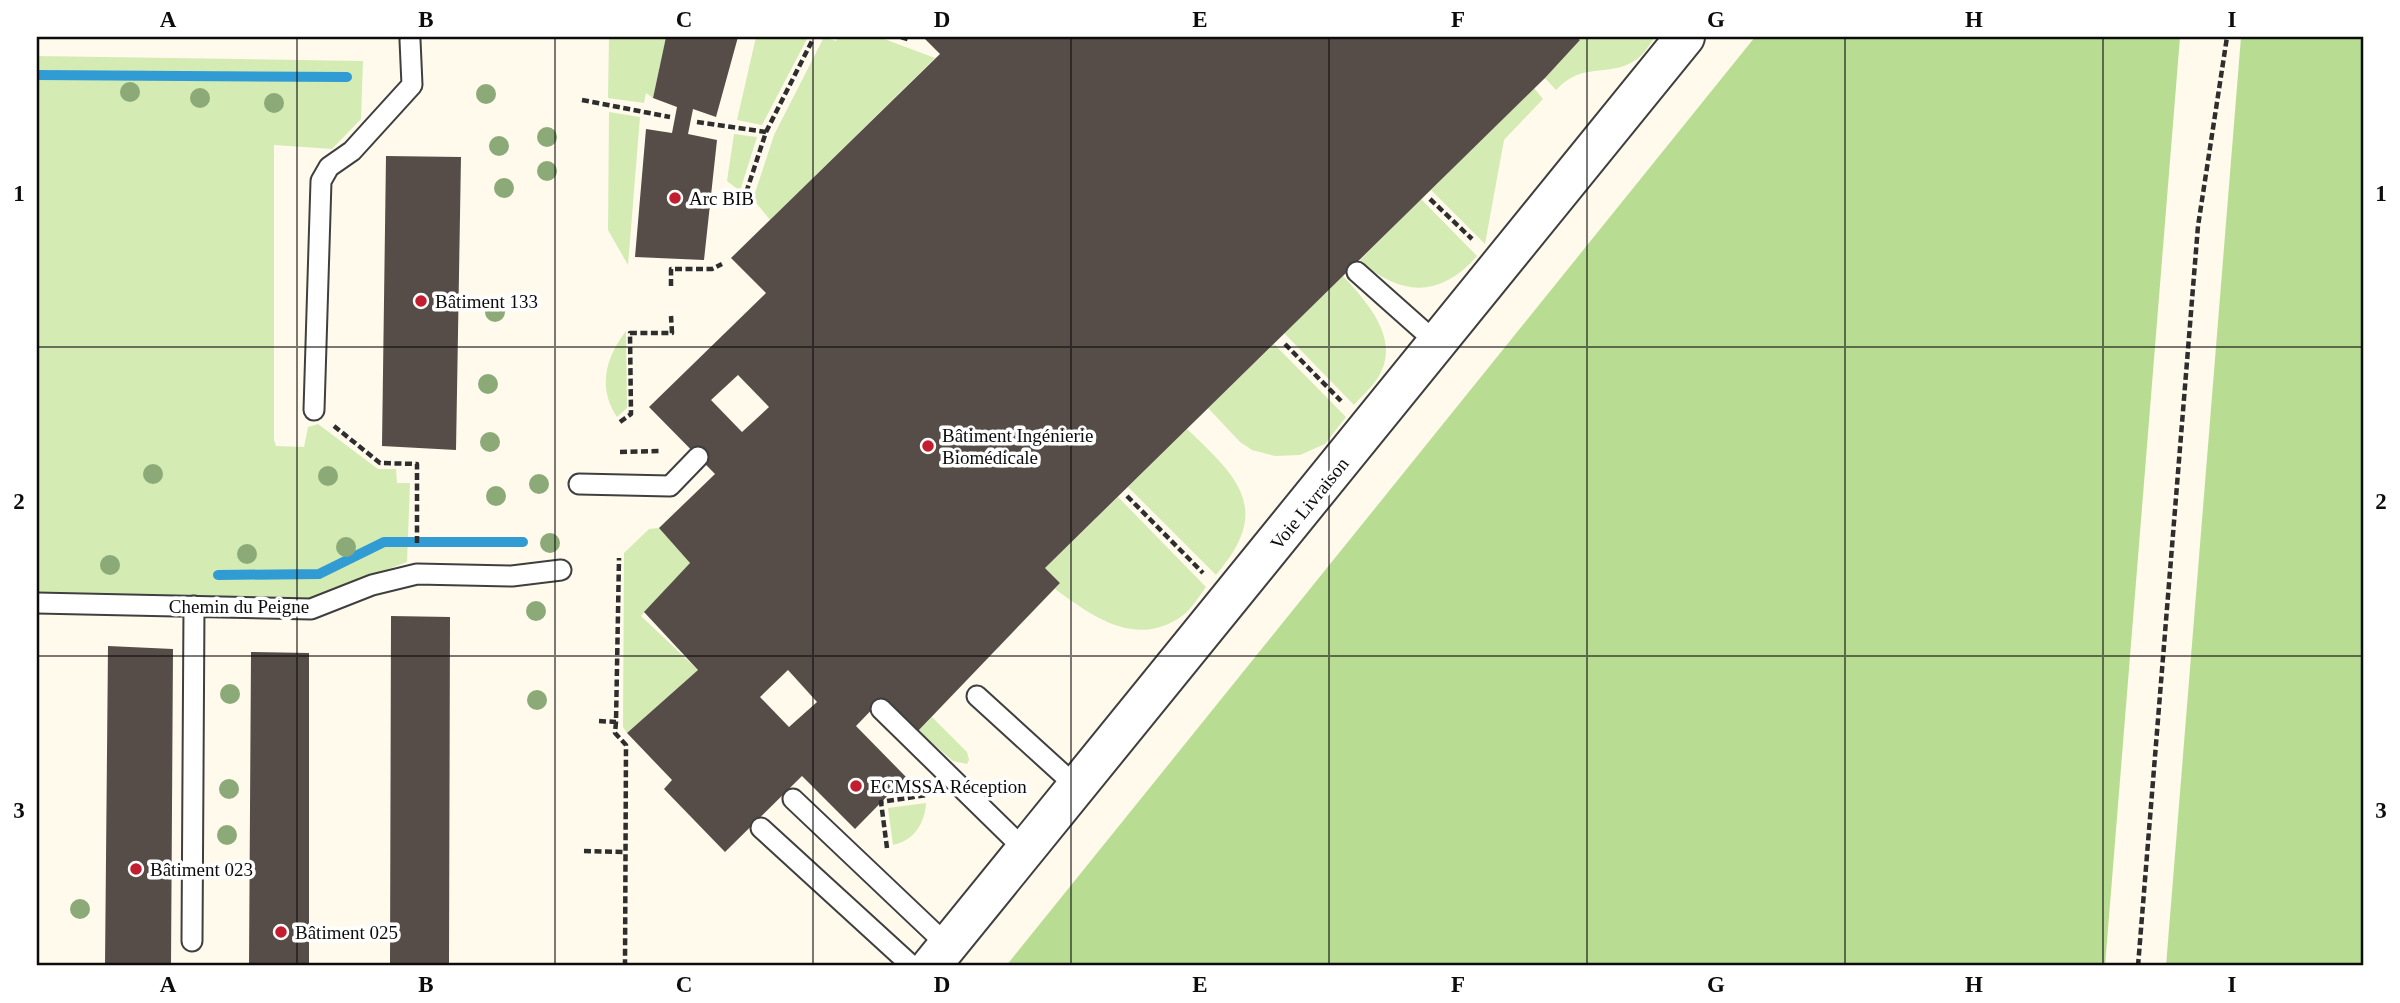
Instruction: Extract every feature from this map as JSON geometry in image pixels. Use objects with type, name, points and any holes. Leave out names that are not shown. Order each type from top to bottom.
[{"type":"street","name":"Voie Livraison","points":[[939,956],[1230,601],[1685,37]]},
{"type":"lane","points":[[314,410],[321,181],[329,167],[352,151],[412,85],[410,40]]},
{"type":"lane","points":[[1357,272],[1438,344]]},
{"type":"lane","points":[[579,484],[670,486],[698,457]]},
{"type":"lane","name":"Chemin du Peigne","points":[[37,603],[311,609],[372,585],[417,573],[512,576],[561,570]]},
{"type":"lane","points":[[192,941],[194,606]]},
{"type":"lane","points":[[977,696],[1078,788]]},
{"type":"lane","points":[[880,709],[1025,850]]},
{"type":"lane","points":[[793,799],[939,956]]},
{"type":"lane","points":[[761,828],[912,966]]},
{"type":"path","points":[[746,193],[766,132],[814,37]]},
{"type":"path","points":[[901,37],[910,40]]},
{"type":"path","points":[[2138,966],[2198,226],[2227,37]]},
{"type":"path","points":[[582,100],[670,117]]},
{"type":"path","points":[[697,122],[766,132]]},
{"type":"path","points":[[1430,199],[1500,266]]},
{"type":"path","points":[[671,286],[671,269],[712,269],[722,264]]},
{"type":"path","points":[[620,422],[631,414],[630,332],[672,333],[671,316]]},
{"type":"path","points":[[1285,344],[1369,429]]},
{"type":"path","points":[[314,410],[380,463],[417,464],[417,527]]},
{"type":"path","points":[[620,452],[660,452],[668,444]]},
{"type":"path","points":[[1127,496],[1230,601]]},
{"type":"path","points":[[619,558],[615,733],[626,745],[625,966]]},
{"type":"path","points":[[599,721],[616,722]]},
{"type":"path","points":[[881,802],[962,789]]},
{"type":"path","points":[[584,851],[626,852]]},
{"type":"green space","points":[[609,37],[666,37],[653,98],[646,93],[644,103],[608,98]]},
{"type":"green space","points":[[756,37],[808,37],[762,125],[737,120]]},
{"type":"green space","points":[[824,37],[836,41],[839,37],[879,37],[935,58],[770,220],[753,199],[774,135]]},
{"type":"green space","points":[[1576,37],[1655,37],[1640,57],[1627,65],[1576,75],[1556,90],[1545,78],[1580,40]]},
{"type":"green space","points":[[1755,37],[2180,37],[2105,966],[1006,966]]},
{"type":"green space","points":[[2241,37],[2363,37],[2363,966],[2166,966]]},
{"type":"green space","points":[[37,56],[363,61],[361,119],[332,149],[274,145],[274,440],[276,446],[304,447],[308,427],[318,424],[378,469],[396,469],[397,483],[410,483],[407,562],[304,601],[37,594]]},
{"type":"green space","points":[[1534,88],[1543,99],[1504,140],[1485,244],[1431,190]]},
{"type":"green space","points":[[609,112],[640,117],[628,265],[608,230]]},
{"type":"green space","points":[[734,134],[757,137],[740,191],[727,181]]},
{"type":"green space","points":[[1421,199],[1477,256],[1449,280],[1420,288],[1390,281],[1360,260]]},
{"type":"green space","points":[[1343,276],[1378,321],[1386,348],[1385,362],[1379,376],[1354,405],[1284,333]]},
{"type":"green space","points":[[626,331],[627,408],[617,417],[607,395],[607,372],[613,351]]},
{"type":"green space","points":[[1274,344],[1346,417],[1325,444],[1300,455],[1275,456],[1252,450],[1240,442],[1208,408]]},
{"type":"green space","points":[[1187,429],[1222,464],[1242,496],[1245,513],[1243,532],[1233,552],[1216,575],[1128,487]]},
{"type":"green space","points":[[1118,497],[1206,587],[1182,616],[1165,625],[1131,629],[1099,618],[1055,589],[1060,583],[1045,568]]},
{"type":"green space","points":[[659,528],[690,563],[641,616],[698,670],[627,733],[623,727],[624,553],[649,529]]},
{"type":"green space","points":[[932,717],[967,752],[967,764],[953,761],[918,731]]},
{"type":"green space","points":[[926,803],[917,830],[907,840],[893,845],[888,808]]},
{"type":"building","name":"Arc BIB","points":[[666,37],[738,37],[716,117],[693,109],[688,134],[717,140],[704,260],[635,257],[646,129],[672,133],[677,107],[653,98]]},
{"type":"building","name":"Bâtiment Ingénierie Biomédicale","points":[[923,37],[1576,37],[1580,40],[1545,78],[1045,568],[1060,583],[918,731],[883,698],[856,726],[906,777],[855,829],[802,776],[725,852],[664,789],[672,780],[627,733],[698,670],[644,612],[690,563],[659,528],[715,474],[649,407],[766,293],[731,258],[940,54]],"holes":[[[738,375],[769,407],[742,432],[711,400]],[[788,670],[817,702],[789,727],[760,697]]]},
{"type":"building","name":"Bâtiment 133","points":[[386,156],[461,157],[456,450],[382,446]]},
{"type":"building","points":[[391,616],[450,617],[449,966],[390,966]]},
{"type":"building","points":[[108,646],[173,649],[171,966],[105,966]]},
{"type":"building","points":[[251,652],[309,653],[309,966],[249,966]]},
{"type":"waterway","points":[[37,75],[347,77]]},
{"type":"waterway","points":[[218,575],[319,574],[384,542],[523,542]]},
{"type":"place","name":"Arc BIB","points":[[675,198]]},
{"type":"place","name":"Bâtiment 133","points":[[421,301]]},
{"type":"place","name":"Bâtiment Ingénierie Biomédicale","points":[[928,446]]},
{"type":"place","name":"ECMSSA Réception","points":[[856,786]]},
{"type":"place","name":"Bâtiment 023","points":[[136,869]]},
{"type":"place","name":"Bâtiment 025","points":[[281,932]]}]
